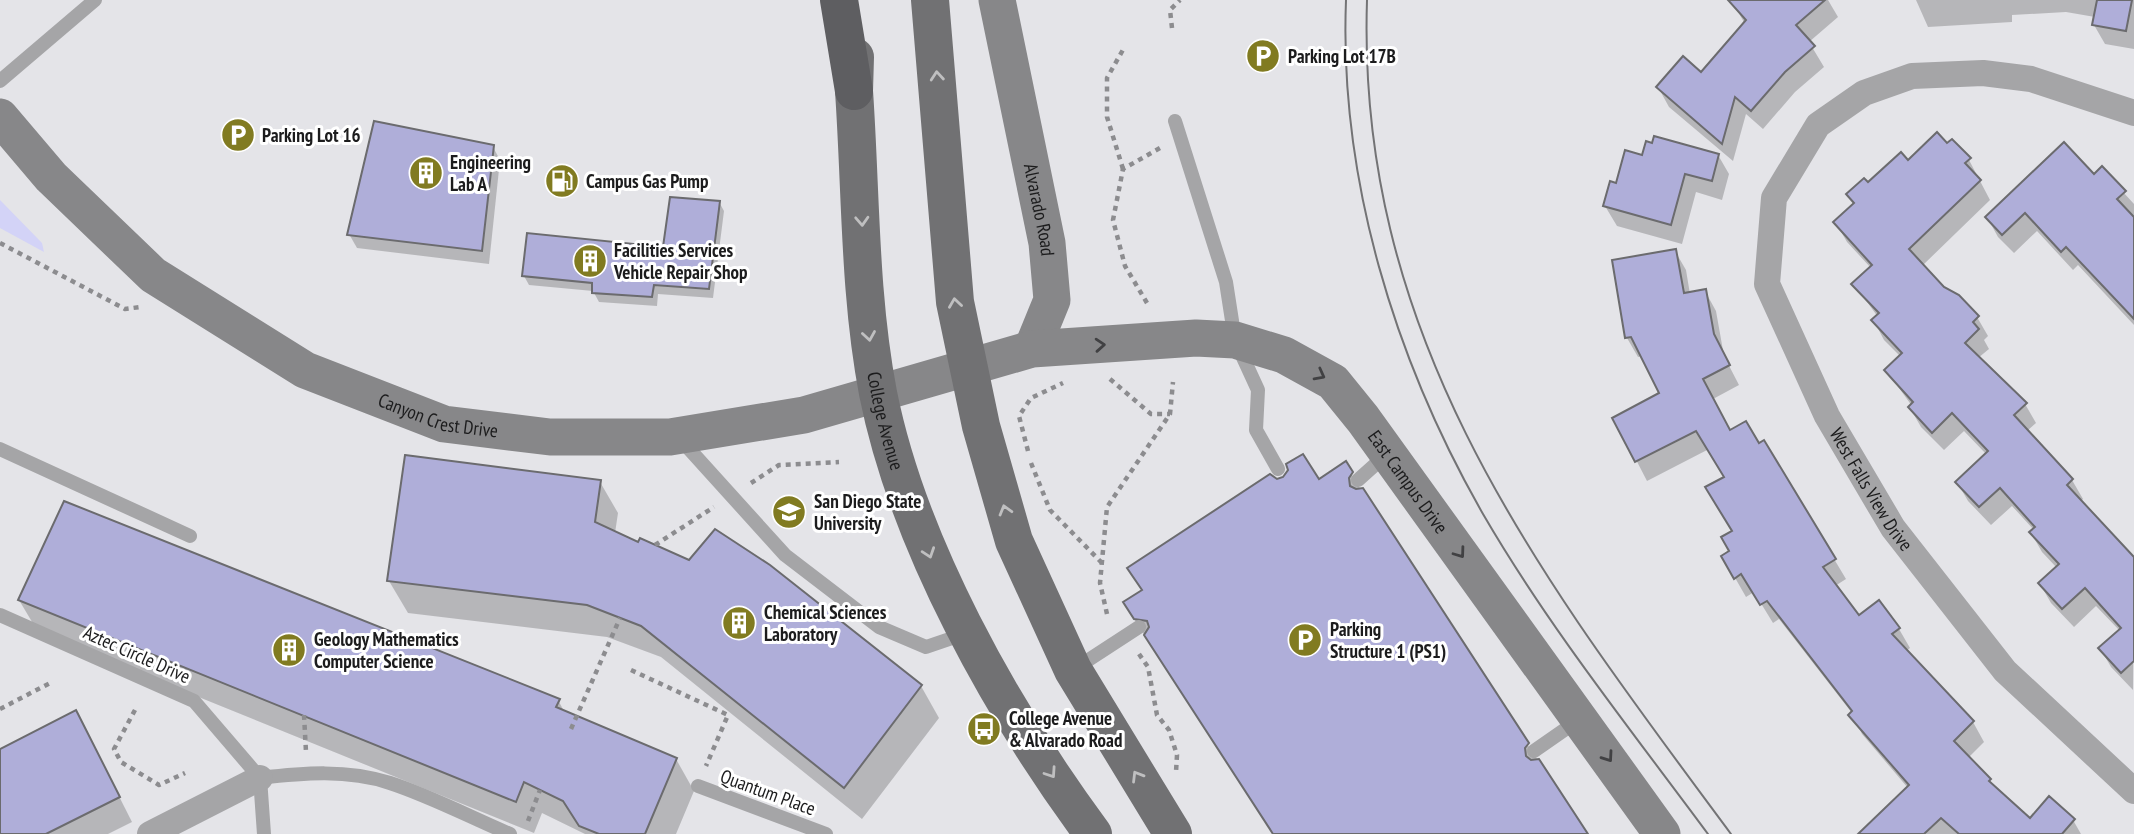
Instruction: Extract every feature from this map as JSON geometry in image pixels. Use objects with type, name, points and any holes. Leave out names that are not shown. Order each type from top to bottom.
[{"type":"highway","points":[[839,0],[854,91]]},
{"type":"main road","name":"College Avenue","points":[[857,0],[854,91],[867,321],[879,395],[892,448],[934,566],[1012,716],[1093,834]]},
{"type":"main road","points":[[930,0],[954,302],[967,370],[1014,541],[1073,670],[1172,834]]},
{"type":"street","name":"Alvarado Road","points":[[997,0],[1047,243],[1052,300],[1032,349]]},
{"type":"street","name":"West Falls View Drive","points":[[2134,113],[2031,79],[1983,73],[1912,76],[1864,93],[1818,125],[1774,198],[1767,284],[1828,416],[1894,528],[2005,671],[2134,791]]},
{"type":"street","name":"Canyon Crest Drive","points":[[0,117],[51,177],[153,275],[305,370],[444,424],[550,437],[677,436],[804,415],[967,370]]},
{"type":"street","name":"East Campus Drive","points":[[1032,349],[1196,338],[1234,340],[1284,355],[1334,382],[1581,718],[1662,834]]},
{"type":"street","points":[[967,370],[1032,349]]},
{"type":"street","points":[[150,834],[260,778]]},
{"type":"lane","points":[[0,81],[95,0]]},
{"type":"lane","points":[[1175,121],[1226,282],[1234,340],[1258,390],[1256,430],[1278,469]]},
{"type":"lane","points":[[677,436],[785,555],[879,627],[926,647],[969,632]]},
{"type":"lane","points":[[0,449],[190,536]]},
{"type":"lane","points":[[1358,480],[1388,453]]},
{"type":"lane","name":"Aztec Circle Drive","points":[[0,615],[194,701],[260,778]]},
{"type":"lane","points":[[1073,670],[1139,627]]},
{"type":"lane","points":[[1534,751],[1581,718]]},
{"type":"lane","points":[[263,830],[260,778],[306,773],[343,774],[388,782],[510,834]]},
{"type":"lane","name":"Quantum Place","points":[[698,786],[826,834]]},
{"type":"path","points":[[1172,28],[1170,9],[1180,0]]},
{"type":"path","points":[[1124,48],[1107,78],[1107,117],[1123,169],[1113,220],[1125,266],[1147,303]]},
{"type":"path","points":[[1123,169],[1160,148]]},
{"type":"path","points":[[0,243],[125,309],[189,298]]},
{"type":"path","points":[[1109,378],[1151,414],[1170,414]]},
{"type":"path","points":[[1069,380],[1031,398],[1019,416],[1031,463],[1050,510],[1102,563]]},
{"type":"path","points":[[1107,614],[1100,583],[1107,507],[1170,414],[1173,382]]},
{"type":"path","points":[[571,729],[620,618]]},
{"type":"path","points":[[1138,653],[1148,667],[1157,715],[1169,730],[1177,755],[1175,781]]},
{"type":"path","points":[[631,670],[728,715],[698,786]]},
{"type":"path","points":[[0,709],[52,682]]},
{"type":"path","points":[[135,710],[114,749],[121,762],[159,785],[185,773]]},
{"type":"path","points":[[304,715],[306,773]]},
{"type":"path","points":[[525,828],[540,790]]},
{"type":"shaded area","points":[[0,200],[42,243],[44,252],[0,228]]},
{"type":"building","points":[[1728,0],[1825,0],[1796,25],[1815,46],[1785,72],[1751,111],[1735,97],[1722,144],[1656,87],[1683,56],[1701,72],[1746,20]]},
{"type":"building","points":[[2097,0],[2132,0],[2126,31],[2092,25]]},
{"type":"building","name":"Engineering Lab A","points":[[374,121],[494,145],[482,251],[347,235]]},
{"type":"building","points":[[1937,132],[1947,143],[1952,139],[1971,158],[1965,163],[1981,180],[1909,249],[1944,287],[1959,295],[1979,316],[1973,322],[1979,329],[1965,343],[2027,403],[2014,415],[2073,479],[2067,485],[2134,557],[2134,661],[2121,673],[2098,648],[2121,628],[2085,588],[2062,609],[2038,583],[2059,564],[2029,532],[2035,527],[2000,488],[1979,507],[1955,482],[1988,451],[1952,413],[1932,433],[1908,407],[1913,402],[1884,370],[1902,353],[1871,320],[1879,313],[1851,284],[1872,265],[1833,222],[1854,203],[1846,194],[1864,178],[1868,182],[1901,152],[1908,160]]},
{"type":"building","points":[[1654,136],[1719,154],[1712,181],[1685,174],[1671,225],[1603,206],[1610,181],[1616,183],[1625,150],[1642,155],[1646,141],[1652,143]]},
{"type":"building","points":[[2064,142],[2094,174],[2102,166],[2126,191],[2117,199],[2134,217],[2134,319],[2066,247],[2061,252],[2025,213],[2002,235],[1985,217]]},
{"type":"building","points":[[670,197],[720,201],[709,289],[654,285],[652,297],[592,293],[592,283],[522,276],[527,233],[663,247]]},
{"type":"building","points":[[1676,249],[1684,293],[1706,289],[1714,334],[1730,365],[1703,379],[1730,430],[1746,421],[1759,443],[1764,440],[1836,559],[1823,567],[1859,615],[1879,600],[1900,628],[1892,634],[1974,721],[1954,741],[1991,779],[1989,781],[2030,818],[2049,796],[2075,819],[2062,834],[1959,834],[1941,818],[1924,834],[1858,834],[1909,785],[1848,715],[1852,711],[1767,601],[1760,605],[1741,574],[1734,579],[1721,556],[1729,551],[1721,537],[1732,531],[1705,487],[1724,477],[1696,431],[1635,462],[1612,418],[1659,393],[1631,337],[1625,338],[1612,260]]},
{"type":"building","name":"Parking Structure 1 (PS1)","points":[[1303,454],[1319,479],[1346,461],[1353,472],[1349,478],[1350,486],[1363,488],[1529,743],[1525,748],[1526,756],[1531,760],[1539,759],[1588,834],[1273,834],[1144,635],[1149,627],[1147,621],[1134,619],[1123,602],[1142,590],[1127,568],[1270,474],[1277,479],[1283,477],[1288,470],[1286,464]]},
{"type":"building","name":"Chemical Sciences Laboratory","points":[[405,455],[601,480],[595,522],[638,542],[640,538],[689,560],[715,529],[770,565],[922,685],[844,788],[641,626],[587,605],[387,581]]},
{"type":"building","name":"Geology Mathematics Computer Science","points":[[64,501],[560,699],[556,707],[677,758],[645,834],[599,834],[579,826],[563,801],[524,782],[516,802],[18,600]]},
{"type":"building","points":[[76,710],[120,797],[46,834],[0,834],[0,749]]},
{"type":"tram line","points":[[1346,0],[1346,67],[1352,134],[1363,201],[1399,331],[1423,394],[1452,455],[1508,556],[1591,677],[1708,834]]},
{"type":"tram line","points":[[1367,0],[1372,123],[1392,238],[1427,346],[1473,448],[1529,547],[1592,643],[1731,834]]},
{"type":"place","name":"Parking Lot 17B","points":[[1263,56]]},
{"type":"place","name":"Parking Lot 16","points":[[238,135]]},
{"type":"place","name":"Engineering Lab A","points":[[426,173]]},
{"type":"place","name":"Campus Gas Pump","points":[[562,181]]},
{"type":"place","name":"Facilities Services Vehicle Repair Shop","points":[[590,261]]},
{"type":"place","name":"San Diego State University","points":[[789,512]]},
{"type":"place","name":"Chemical Sciences Laboratory","points":[[739,623]]},
{"type":"place","name":"Parking Structure 1 (PS1)","points":[[1305,640]]},
{"type":"place","name":"Geology Mathematics Computer Science","points":[[289,650]]},
{"type":"place","name":"College Avenue & Alvarado Road","points":[[984,729]]}]
